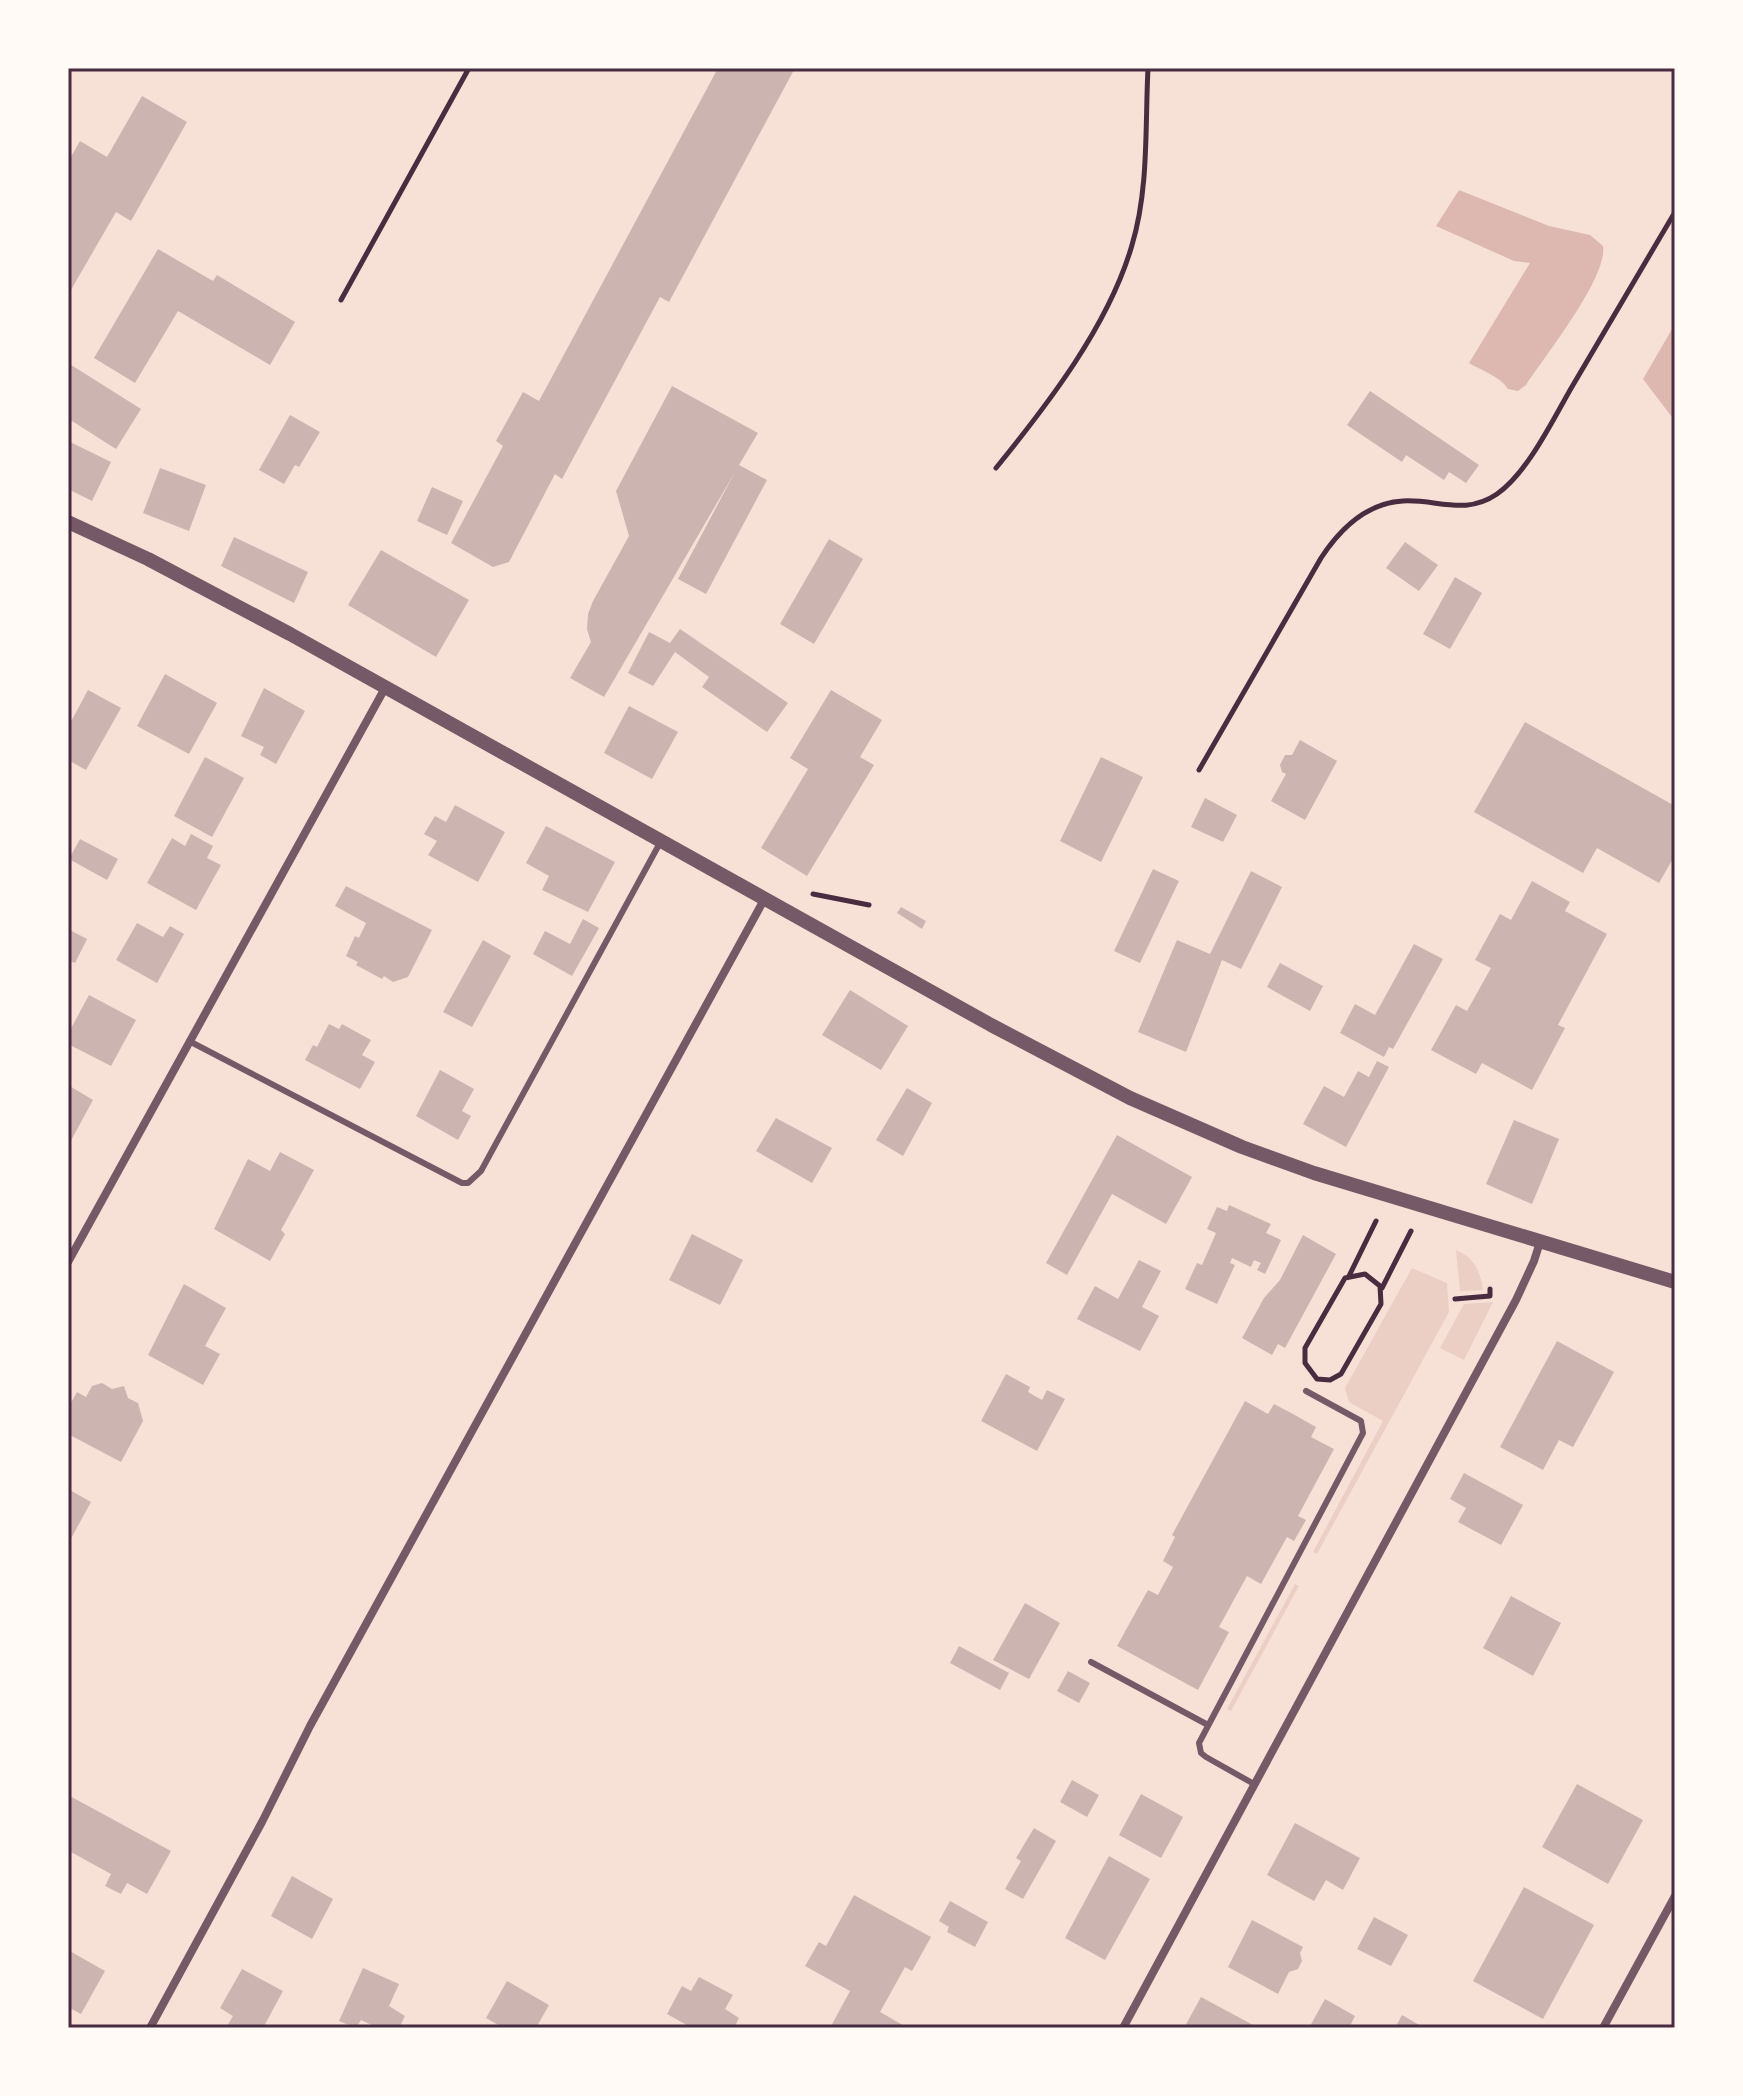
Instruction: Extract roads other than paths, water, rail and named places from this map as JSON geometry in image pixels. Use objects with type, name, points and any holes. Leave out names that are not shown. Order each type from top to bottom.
[{"type":"street","points":[[68,522],[217,595],[1051,1057],[1183,1123],[1314,1173],[1675,1282]]},
{"type":"street","points":[[68,1262],[385,688]]},
{"type":"street","points":[[150,2028],[262,1822],[310,1726],[765,898]]},
{"type":"street","points":[[1123,2028],[1516,1300],[1540,1242]]},
{"type":"street","points":[[1603,2028],[1675,1896]]},
{"type":"lane","points":[[189,1041],[462,1183],[468,1183],[481,1171],[661,841]]},
{"type":"lane","points":[[1254,1784],[1201,1753],[1199,1743],[1362,1439],[1361,1421],[1306,1391]]},
{"type":"lane","points":[[1091,1662],[1208,1725]]}]
